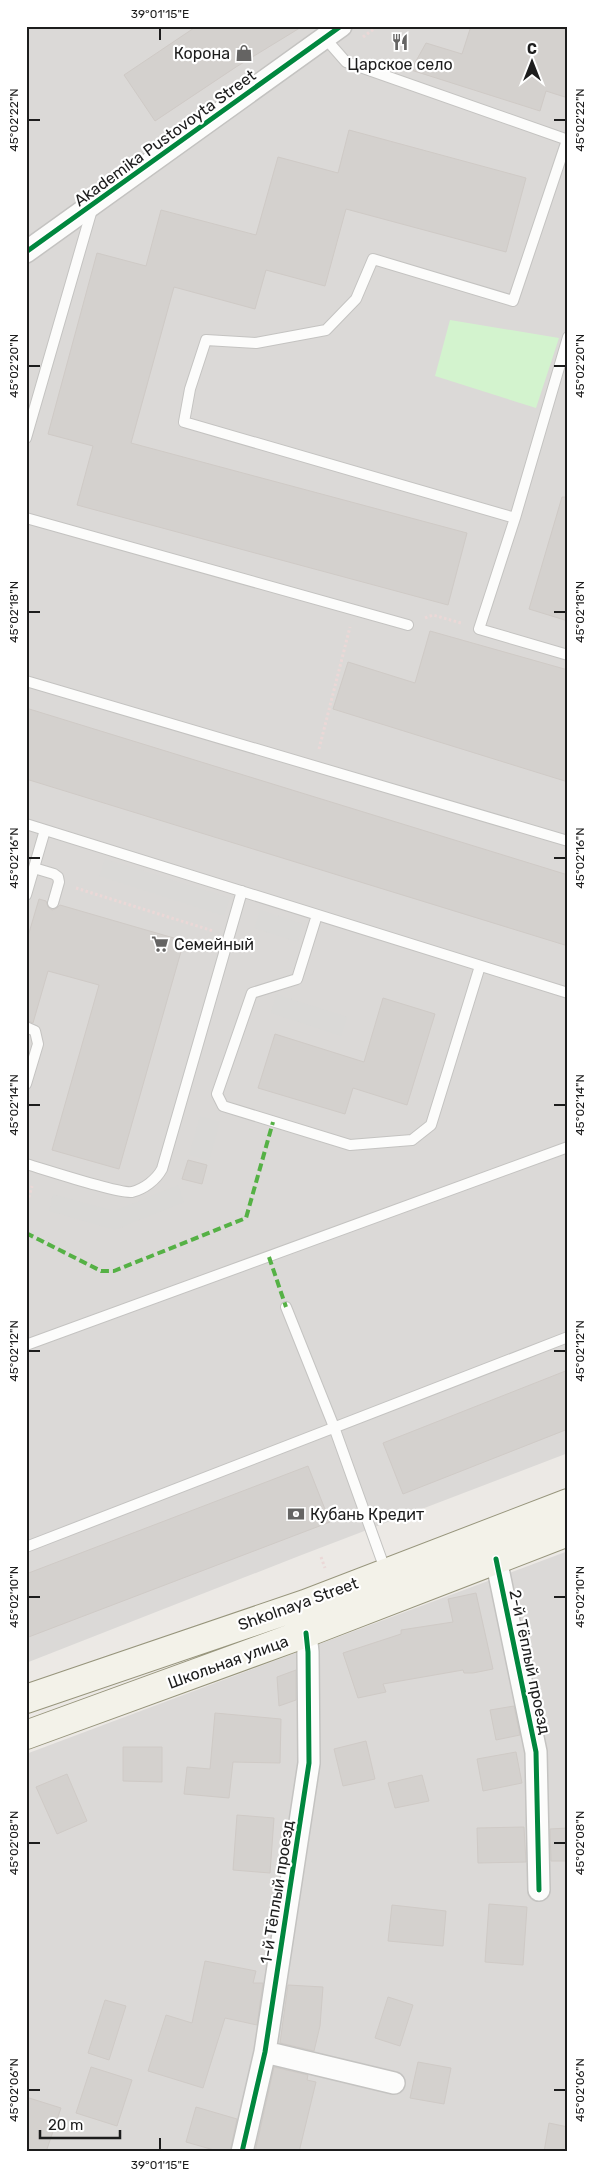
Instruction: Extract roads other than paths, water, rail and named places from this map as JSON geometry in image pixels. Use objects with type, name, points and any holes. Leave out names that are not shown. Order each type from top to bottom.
[{"type":"main road","name":"Shkolnaya Street","points":[[26,1699],[305,1604],[568,1503]]},
{"type":"main road","name":"Школьная улица","points":[[26,1735],[306,1633],[568,1532]]},
{"type":"street","name":"Akademika Pustovoyta Street","points":[[26,252],[333,32]]},
{"type":"street","name":"2-й Тёплый проезд","points":[[496,1559],[536,1752],[539,1890]]},
{"type":"street","name":"1-й Тёплый проезд","points":[[242,2152],[265,2052],[309,1763],[306,1633]]},
{"type":"street","points":[[265,2052],[394,2084]]},
{"type":"lane","points":[[333,32],[346,62],[567,140],[513,301],[373,259],[356,299],[326,330],[256,343],[206,340],[190,389],[184,422],[515,518]]},
{"type":"lane","points":[[26,438],[94,205]]},
{"type":"lane","points":[[568,337],[515,518],[479,629],[568,655]]},
{"type":"lane","points":[[26,518],[408,625]]},
{"type":"lane","points":[[26,681],[568,841]]},
{"type":"lane","points":[[26,824],[568,993]]},
{"type":"lane","points":[[26,895],[45,830]]},
{"type":"lane","points":[[34,868],[58,877],[59,882],[53,903]]},
{"type":"lane","points":[[26,1164],[130,1192],[152,1182],[158,1176],[165,1160],[242,892]]},
{"type":"lane","points":[[317,915],[297,979],[252,992],[218,1094],[222,1106],[350,1146],[412,1140],[431,1125],[480,966]]},
{"type":"lane","points":[[26,1027],[35,1031],[38,1044],[26,1084]]},
{"type":"lane","points":[[26,1345],[568,1146]]},
{"type":"lane","points":[[286,1307],[334,1427],[386,1572]]},
{"type":"lane","points":[[26,1547],[568,1337]]},
{"type":"place","name":"Царское село","points":[[400,42]]},
{"type":"place","name":"Корона","points":[[244,53]]},
{"type":"place","name":"Семейный","points":[[160,944]]},
{"type":"place","name":"Кубань Кредит","points":[[296,1514]]}]
